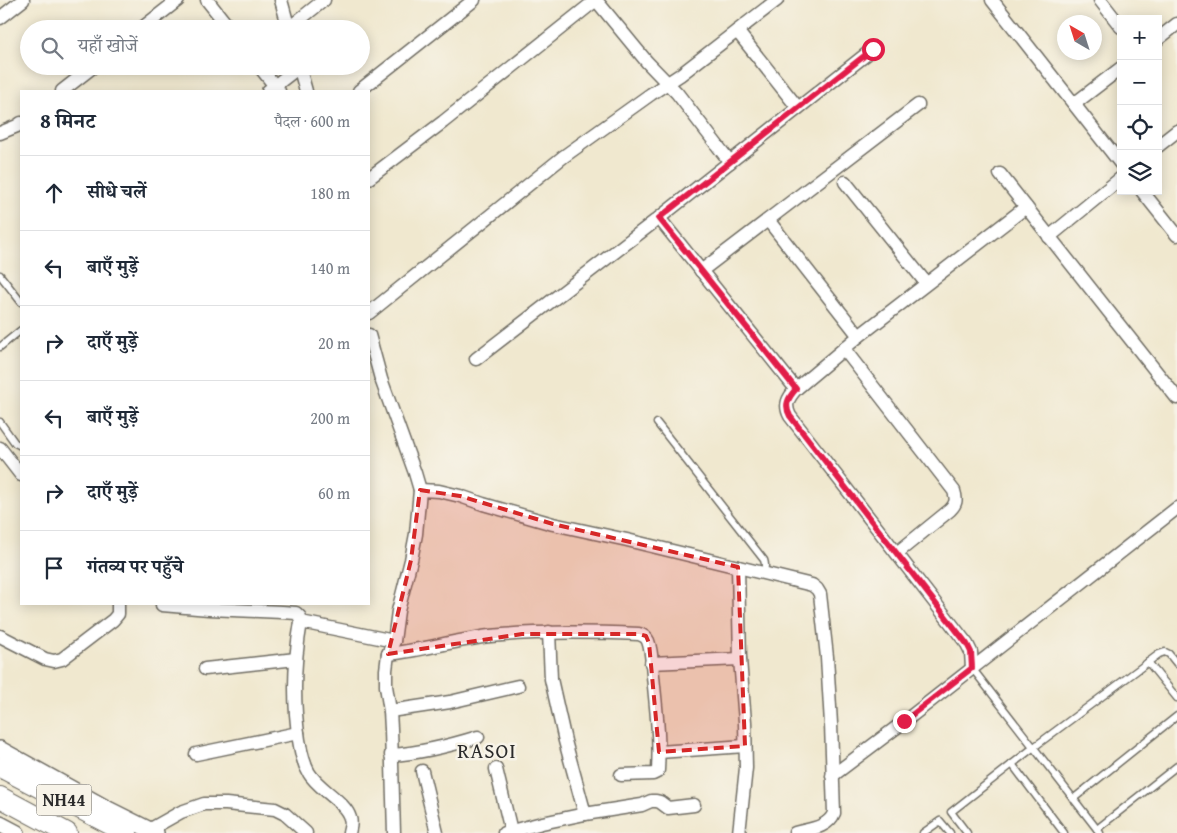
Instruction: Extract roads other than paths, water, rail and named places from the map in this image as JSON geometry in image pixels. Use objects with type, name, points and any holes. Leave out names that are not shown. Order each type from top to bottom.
[{"type":"highway","name":"NH44","points":[[0,767],[127,833]]},
{"type":"highway","name":"NH44","points":[[0,797],[67,833]]},
{"type":"street","points":[[0,18],[23,0]]},
{"type":"street","points":[[152,20],[178,0]]},
{"type":"street","points":[[207,0],[223,20]]},
{"type":"street","points":[[281,0],[287,20]]},
{"type":"street","points":[[299,20],[324,0]]},
{"type":"street","points":[[360,90],[474,0]]},
{"type":"street","points":[[370,177],[443,122],[596,0],[647,62],[684,101],[730,162]]},
{"type":"street","points":[[370,312],[563,157],[668,83],[777,0]]},
{"type":"street","points":[[992,0],[1117,159]]},
{"type":"street","points":[[1100,0],[1117,22]]},
{"type":"street","points":[[1162,36],[1177,24]]},
{"type":"street","points":[[736,31],[798,108]]},
{"type":"street","points":[[476,359],[873,49]]},
{"type":"street","points":[[1074,104],[1117,71]]},
{"type":"street","points":[[63,90],[82,75]]},
{"type":"street","points":[[265,75],[274,90],[290,75]]},
{"type":"street","points":[[302,75],[306,90]]},
{"type":"street","points":[[702,271],[918,105]]},
{"type":"street","points":[[0,133],[20,124]]},
{"type":"street","points":[[1162,143],[1177,131]]},
{"type":"street","points":[[1000,174],[1177,398]]},
{"type":"street","points":[[1049,237],[1117,181]]},
{"type":"street","points":[[845,182],[926,284]]},
{"type":"street","points":[[1145,195],[1177,235]]},
{"type":"street","points":[[972,668],[971,652],[967,644],[790,416],[786,410],[786,402],[796,389],[859,336],[1026,207]]},
{"type":"street","points":[[659,218],[796,389]]},
{"type":"street","points":[[768,220],[859,336]]},
{"type":"street","points":[[370,339],[381,379],[420,490],[416,534],[398,612],[394,641],[388,654],[386,670],[386,686],[390,711],[394,833]]},
{"type":"street","points":[[844,349],[954,491],[956,498],[955,504],[950,510],[897,553]]},
{"type":"street","points":[[0,448],[20,474]]},
{"type":"street","points":[[420,490],[439,491],[460,496],[553,524],[812,584],[820,594],[827,657],[834,813],[831,819],[821,826],[795,833]]},
{"type":"street","points":[[832,776],[1177,508]]},
{"type":"street","points":[[738,568],[740,659],[746,746],[746,768],[739,833]]},
{"type":"street","points":[[0,636],[45,659],[54,661],[62,659],[113,620],[118,614],[118,605]]},
{"type":"street","points":[[171,605],[209,609],[282,608],[296,613],[300,617],[295,689],[302,758],[310,774],[347,811],[351,823],[349,833]]},
{"type":"street","points":[[301,622],[394,641]]},
{"type":"street","points":[[388,654],[490,636],[549,632],[595,632],[639,634],[644,636],[649,643],[652,664],[659,752],[658,770],[653,774],[621,775]]},
{"type":"street","points":[[549,632],[551,679],[565,741],[586,814]]},
{"type":"street","points":[[205,669],[296,659]]},
{"type":"street","points":[[652,664],[740,659]]},
{"type":"street","points":[[390,711],[450,702],[518,686]]},
{"type":"street","points":[[196,754],[298,733]]},
{"type":"street","points":[[391,755],[440,748],[478,737]]},
{"type":"street","points":[[659,752],[746,746]]},
{"type":"street","points":[[0,749],[152,831],[181,812],[204,804],[226,804],[274,809],[284,814],[306,833]]},
{"type":"street","points":[[496,769],[508,832],[542,823],[656,801],[668,808],[694,805]]},
{"type":"street","points":[[422,771],[438,833]]},
{"type":"street","points":[[0,824],[17,833]]},
{"type":"lane","points":[[0,275],[20,301]]},
{"type":"lane","points":[[0,347],[20,331]]},
{"type":"lane","points":[[0,422],[15,443],[20,446]]},
{"type":"lane","points":[[657,423],[764,560],[766,564],[762,573]]},
{"type":"lane","points":[[968,833],[951,812],[1034,747],[1159,654],[1164,652],[1169,654],[1177,664]]},
{"type":"lane","points":[[1148,662],[1177,698]]},
{"type":"lane","points":[[972,668],[1099,831],[1177,766]]},
{"type":"lane","points":[[1073,798],[1177,716]]},
{"type":"lane","points":[[1012,764],[1064,833]]},
{"type":"lane","points":[[923,833],[940,820],[950,833]]},
{"type":"district","name":"RASOI","points":[[487,751]]}]
